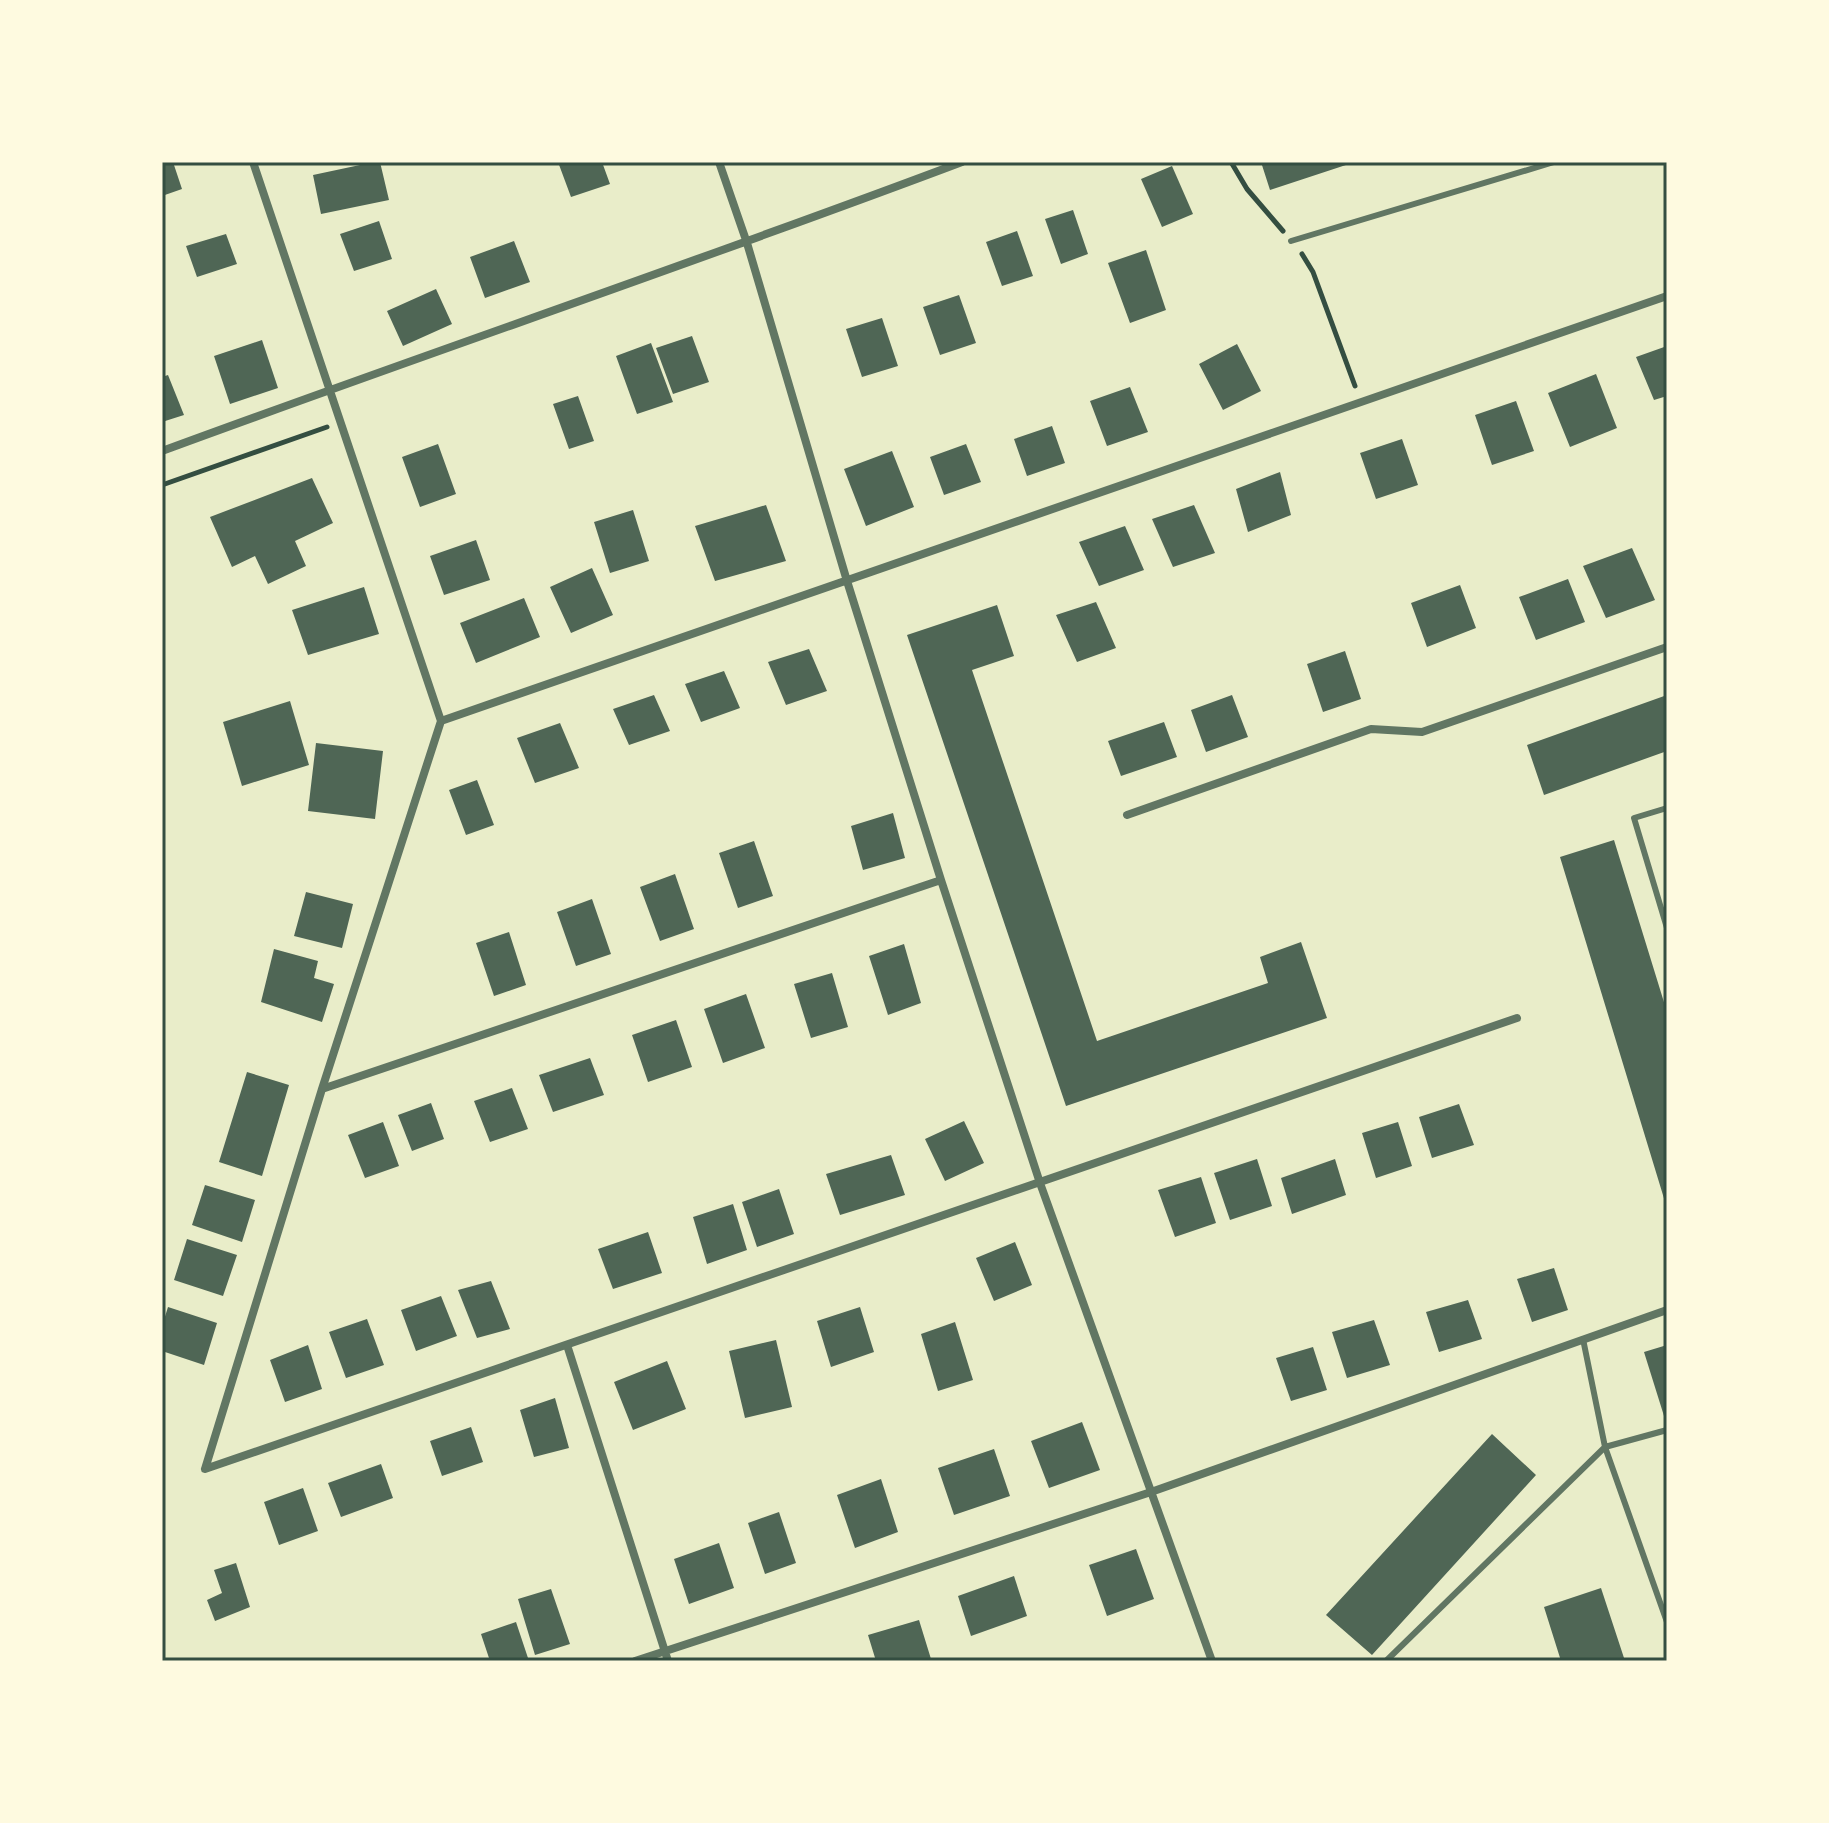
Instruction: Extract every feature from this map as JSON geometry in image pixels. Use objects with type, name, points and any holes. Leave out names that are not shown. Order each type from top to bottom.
[{"type":"street","points":[[253,162],[441,721],[322,1089],[205,1469],[1517,1018]]},
{"type":"street","points":[[719,162],[747,243],[847,581],[941,880],[1040,1183],[1212,1661]]},
{"type":"street","points":[[162,451],[747,243],[962,162]]},
{"type":"street","points":[[441,721],[1667,296]]},
{"type":"street","points":[[1127,815],[1371,729],[1422,732],[1667,647]]},
{"type":"street","points":[[322,1089],[941,880]]},
{"type":"street","points":[[635,1661],[1151,1492],[1667,1310]]},
{"type":"street","points":[[567,1345],[668,1661]]},
{"type":"lane","points":[[1291,241],[1554,162]]},
{"type":"lane","points":[[1667,808],[1634,818],[1667,928]]},
{"type":"lane","points":[[1583,1339],[1605,1447],[1667,1622]]},
{"type":"lane","points":[[1386,1661],[1605,1447],[1667,1430]]},
{"type":"path","points":[[1231,162],[1247,189],[1313,272],[1361,403]]},
{"type":"path","points":[[162,485],[342,422]]},
{"type":"building","points":[[162,162],[173,162],[182,189],[162,196]]},
{"type":"building","points":[[380,162],[389,200],[321,214],[313,175]]},
{"type":"building","points":[[558,162],[602,162],[610,184],[571,197]]},
{"type":"building","points":[[1261,162],[1352,162],[1352,163],[1270,190]]},
{"type":"building","points":[[1172,166],[1193,214],[1162,227],[1141,179]]},
{"type":"building","points":[[1073,210],[1088,254],[1061,264],[1045,219]]},
{"type":"building","points":[[379,221],[392,259],[354,271],[340,234]]},
{"type":"building","points":[[1017,231],[1033,276],[1002,286],[986,242]]},
{"type":"building","points":[[226,234],[237,264],[197,277],[186,246]]},
{"type":"building","points":[[514,241],[530,282],[485,298],[470,257]]},
{"type":"building","points":[[1146,250],[1166,310],[1130,323],[1108,263]]},
{"type":"building","points":[[436,289],[452,324],[403,346],[387,311]]},
{"type":"building","points":[[959,295],[976,343],[940,355],[923,307]]},
{"type":"building","points":[[882,318],[898,366],[862,377],[846,329]]},
{"type":"building","points":[[692,336],[709,382],[673,394],[656,348]]},
{"type":"building","points":[[262,340],[278,388],[230,404],[214,356]]},
{"type":"building","points":[[651,343],[673,402],[637,414],[616,356]]},
{"type":"building","points":[[1237,344],[1261,391],[1223,410],[1199,364]]},
{"type":"building","points":[[1667,346],[1667,396],[1654,400],[1636,357]]},
{"type":"building","points":[[1596,374],[1617,428],[1570,447],[1548,393]]},
{"type":"building","points":[[168,375],[184,415],[162,422],[162,377]]},
{"type":"building","points":[[1130,387],[1148,432],[1107,446],[1090,401]]},
{"type":"building","points":[[578,396],[594,441],[569,449],[553,404]]},
{"type":"building","points":[[1516,401],[1534,451],[1492,465],[1475,415]]},
{"type":"building","points":[[1052,426],[1065,463],[1027,476],[1014,439]]},
{"type":"building","points":[[1402,439],[1418,485],[1376,499],[1360,453]]},
{"type":"building","points":[[438,444],[456,494],[420,507],[402,457]]},
{"type":"building","points":[[966,444],[981,482],[944,495],[930,457]]},
{"type":"building","points":[[892,451],[914,507],[866,526],[844,469]]},
{"type":"building","points":[[1280,472],[1291,515],[1248,532],[1236,489]]},
{"type":"building","points":[[312,478],[333,523],[295,541],[306,566],[268,584],[255,556],[232,567],[210,517]]},
{"type":"building","points":[[766,505],[786,561],[715,581],[695,526]]},
{"type":"building","points":[[1194,505],[1215,553],[1173,567],[1152,519]]},
{"type":"building","points":[[633,510],[649,561],[610,573],[594,522]]},
{"type":"building","points":[[1125,526],[1144,570],[1099,586],[1079,542]]},
{"type":"building","points":[[476,540],[490,580],[444,595],[430,556]]},
{"type":"building","points":[[1632,548],[1655,600],[1606,618],[1583,566]]},
{"type":"building","points":[[592,568],[613,615],[571,633],[550,587]]},
{"type":"building","points":[[1568,579],[1585,622],[1536,640],[1519,597]]},
{"type":"building","points":[[1460,585],[1476,628],[1427,647],[1411,603]]},
{"type":"building","points":[[364,587],[379,634],[308,655],[292,610]]},
{"type":"building","points":[[524,598],[540,637],[476,663],[460,623]]},
{"type":"building","points":[[1096,602],[1116,648],[1077,662],[1056,615]]},
{"type":"building","points":[[997,605],[1014,656],[972,670],[1097,1041],[1268,983],[1260,957],[1301,942],[1327,1018],[1066,1106],[907,635]]},
{"type":"building","points":[[809,649],[827,691],[786,705],[768,662]]},
{"type":"building","points":[[1345,651],[1361,699],[1323,712],[1307,664]]},
{"type":"building","points":[[724,671],[740,708],[701,722],[685,684]]},
{"type":"building","points":[[654,695],[670,731],[629,745],[613,709]]},
{"type":"building","points":[[1232,695],[1248,737],[1206,752],[1191,710]]},
{"type":"building","points":[[1667,695],[1667,751],[1544,795],[1527,745]]},
{"type":"building","points":[[290,701],[309,765],[242,786],[223,722]]},
{"type":"building","points":[[1164,722],[1177,757],[1121,776],[1108,741]]},
{"type":"building","points":[[560,723],[579,768],[535,783],[517,738]]},
{"type":"building","points":[[316,743],[383,751],[375,819],[308,811]]},
{"type":"building","points":[[477,780],[494,825],[466,835],[449,790]]},
{"type":"building","points":[[893,813],[905,858],[863,870],[851,826]]},
{"type":"building","points":[[1614,840],[1667,1012],[1666,1205],[1560,857]]},
{"type":"building","points":[[754,841],[773,896],[738,908],[719,853]]},
{"type":"building","points":[[675,874],[694,929],[660,941],[640,887]]},
{"type":"building","points":[[306,892],[353,904],[342,948],[294,936]]},
{"type":"building","points":[[592,899],[611,954],[576,966],[557,912]]},
{"type":"building","points":[[509,932],[526,985],[494,996],[476,943]]},
{"type":"building","points":[[904,944],[921,1003],[888,1015],[869,956]]},
{"type":"building","points":[[274,949],[318,961],[314,978],[334,984],[322,1022],[261,1002]]},
{"type":"building","points":[[832,973],[848,1027],[811,1038],[794,984]]},
{"type":"building","points":[[746,994],[765,1048],[723,1063],[704,1009]]},
{"type":"building","points":[[676,1020],[692,1067],[648,1082],[632,1035]]},
{"type":"building","points":[[590,1058],[604,1095],[553,1112],[539,1075]]},
{"type":"building","points":[[247,1072],[289,1085],[262,1176],[219,1162]]},
{"type":"building","points":[[512,1088],[528,1129],[490,1142],[474,1101]]},
{"type":"building","points":[[431,1103],[444,1139],[412,1151],[398,1115]]},
{"type":"building","points":[[1459,1104],[1474,1145],[1432,1158],[1419,1117]]},
{"type":"building","points":[[964,1121],[984,1163],[945,1181],[925,1139]]},
{"type":"building","points":[[383,1122],[399,1166],[365,1178],[348,1135]]},
{"type":"building","points":[[1398,1122],[1412,1166],[1376,1178],[1362,1133]]},
{"type":"building","points":[[891,1155],[905,1195],[840,1215],[826,1174]]},
{"type":"building","points":[[1257,1159],[1272,1206],[1230,1220],[1214,1173]]},
{"type":"building","points":[[1335,1159],[1346,1195],[1292,1214],[1281,1178]]},
{"type":"building","points":[[1201,1177],[1216,1223],[1175,1237],[1158,1190]]},
{"type":"building","points":[[205,1185],[255,1200],[242,1242],[192,1225]]},
{"type":"building","points":[[779,1189],[794,1234],[757,1247],[742,1202]]},
{"type":"building","points":[[733,1204],[747,1250],[707,1264],[693,1217]]},
{"type":"building","points":[[648,1232],[662,1273],[613,1289],[598,1249]]},
{"type":"building","points":[[187,1239],[237,1255],[223,1296],[174,1280]]},
{"type":"building","points":[[1015,1242],[1032,1285],[994,1301],[976,1258]]},
{"type":"building","points":[[1554,1268],[1568,1310],[1532,1322],[1517,1279]]},
{"type":"building","points":[[491,1281],[510,1329],[477,1338],[458,1290]]},
{"type":"building","points":[[441,1296],[457,1336],[416,1351],[401,1310]]},
{"type":"building","points":[[1468,1300],[1482,1339],[1439,1352],[1426,1312]]},
{"type":"building","points":[[168,1307],[217,1323],[204,1365],[162,1351],[162,1326]]},
{"type":"building","points":[[860,1307],[874,1352],[831,1367],[817,1321]]},
{"type":"building","points":[[367,1319],[384,1365],[346,1378],[329,1332]]},
{"type":"building","points":[[1374,1320],[1390,1365],[1347,1378],[1332,1332]]},
{"type":"building","points":[[955,1322],[973,1380],[938,1391],[921,1334]]},
{"type":"building","points":[[776,1340],[792,1407],[745,1418],[729,1351]]},
{"type":"building","points":[[308,1345],[322,1389],[285,1402],[270,1360]]},
{"type":"building","points":[[1667,1345],[1667,1415],[1664,1416],[1644,1352]]},
{"type":"building","points":[[1313,1347],[1327,1390],[1291,1401],[1276,1358]]},
{"type":"building","points":[[667,1361],[686,1409],[633,1430],[614,1382]]},
{"type":"building","points":[[555,1398],[569,1448],[534,1457],[520,1410]]},
{"type":"building","points":[[1082,1422],[1100,1470],[1049,1488],[1031,1441]]},
{"type":"building","points":[[471,1427],[483,1462],[442,1476],[430,1441]]},
{"type":"building","points":[[1492,1434],[1536,1475],[1372,1655],[1326,1615]]},
{"type":"building","points":[[994,1449],[1010,1496],[954,1515],[938,1468]]},
{"type":"building","points":[[381,1464],[393,1498],[341,1517],[328,1483]]},
{"type":"building","points":[[881,1479],[898,1532],[855,1548],[837,1495]]},
{"type":"building","points":[[303,1488],[318,1531],[279,1545],[264,1502]]},
{"type":"building","points":[[779,1512],[796,1563],[765,1574],[748,1523]]},
{"type":"building","points":[[719,1543],[734,1588],[689,1604],[674,1559]]},
{"type":"building","points":[[1136,1549],[1154,1599],[1107,1616],[1089,1565]]},
{"type":"building","points":[[236,1563],[250,1607],[215,1621],[207,1600],[222,1593],[214,1570]]},
{"type":"building","points":[[1014,1576],[1027,1616],[971,1636],[958,1596]]},
{"type":"building","points":[[1601,1588],[1625,1661],[1561,1661],[1544,1607]]},
{"type":"building","points":[[551,1589],[570,1644],[535,1655],[518,1599]]},
{"type":"building","points":[[919,1620],[931,1659],[876,1661],[868,1635]]},
{"type":"building","points":[[516,1622],[529,1661],[490,1661],[481,1634]]}]
